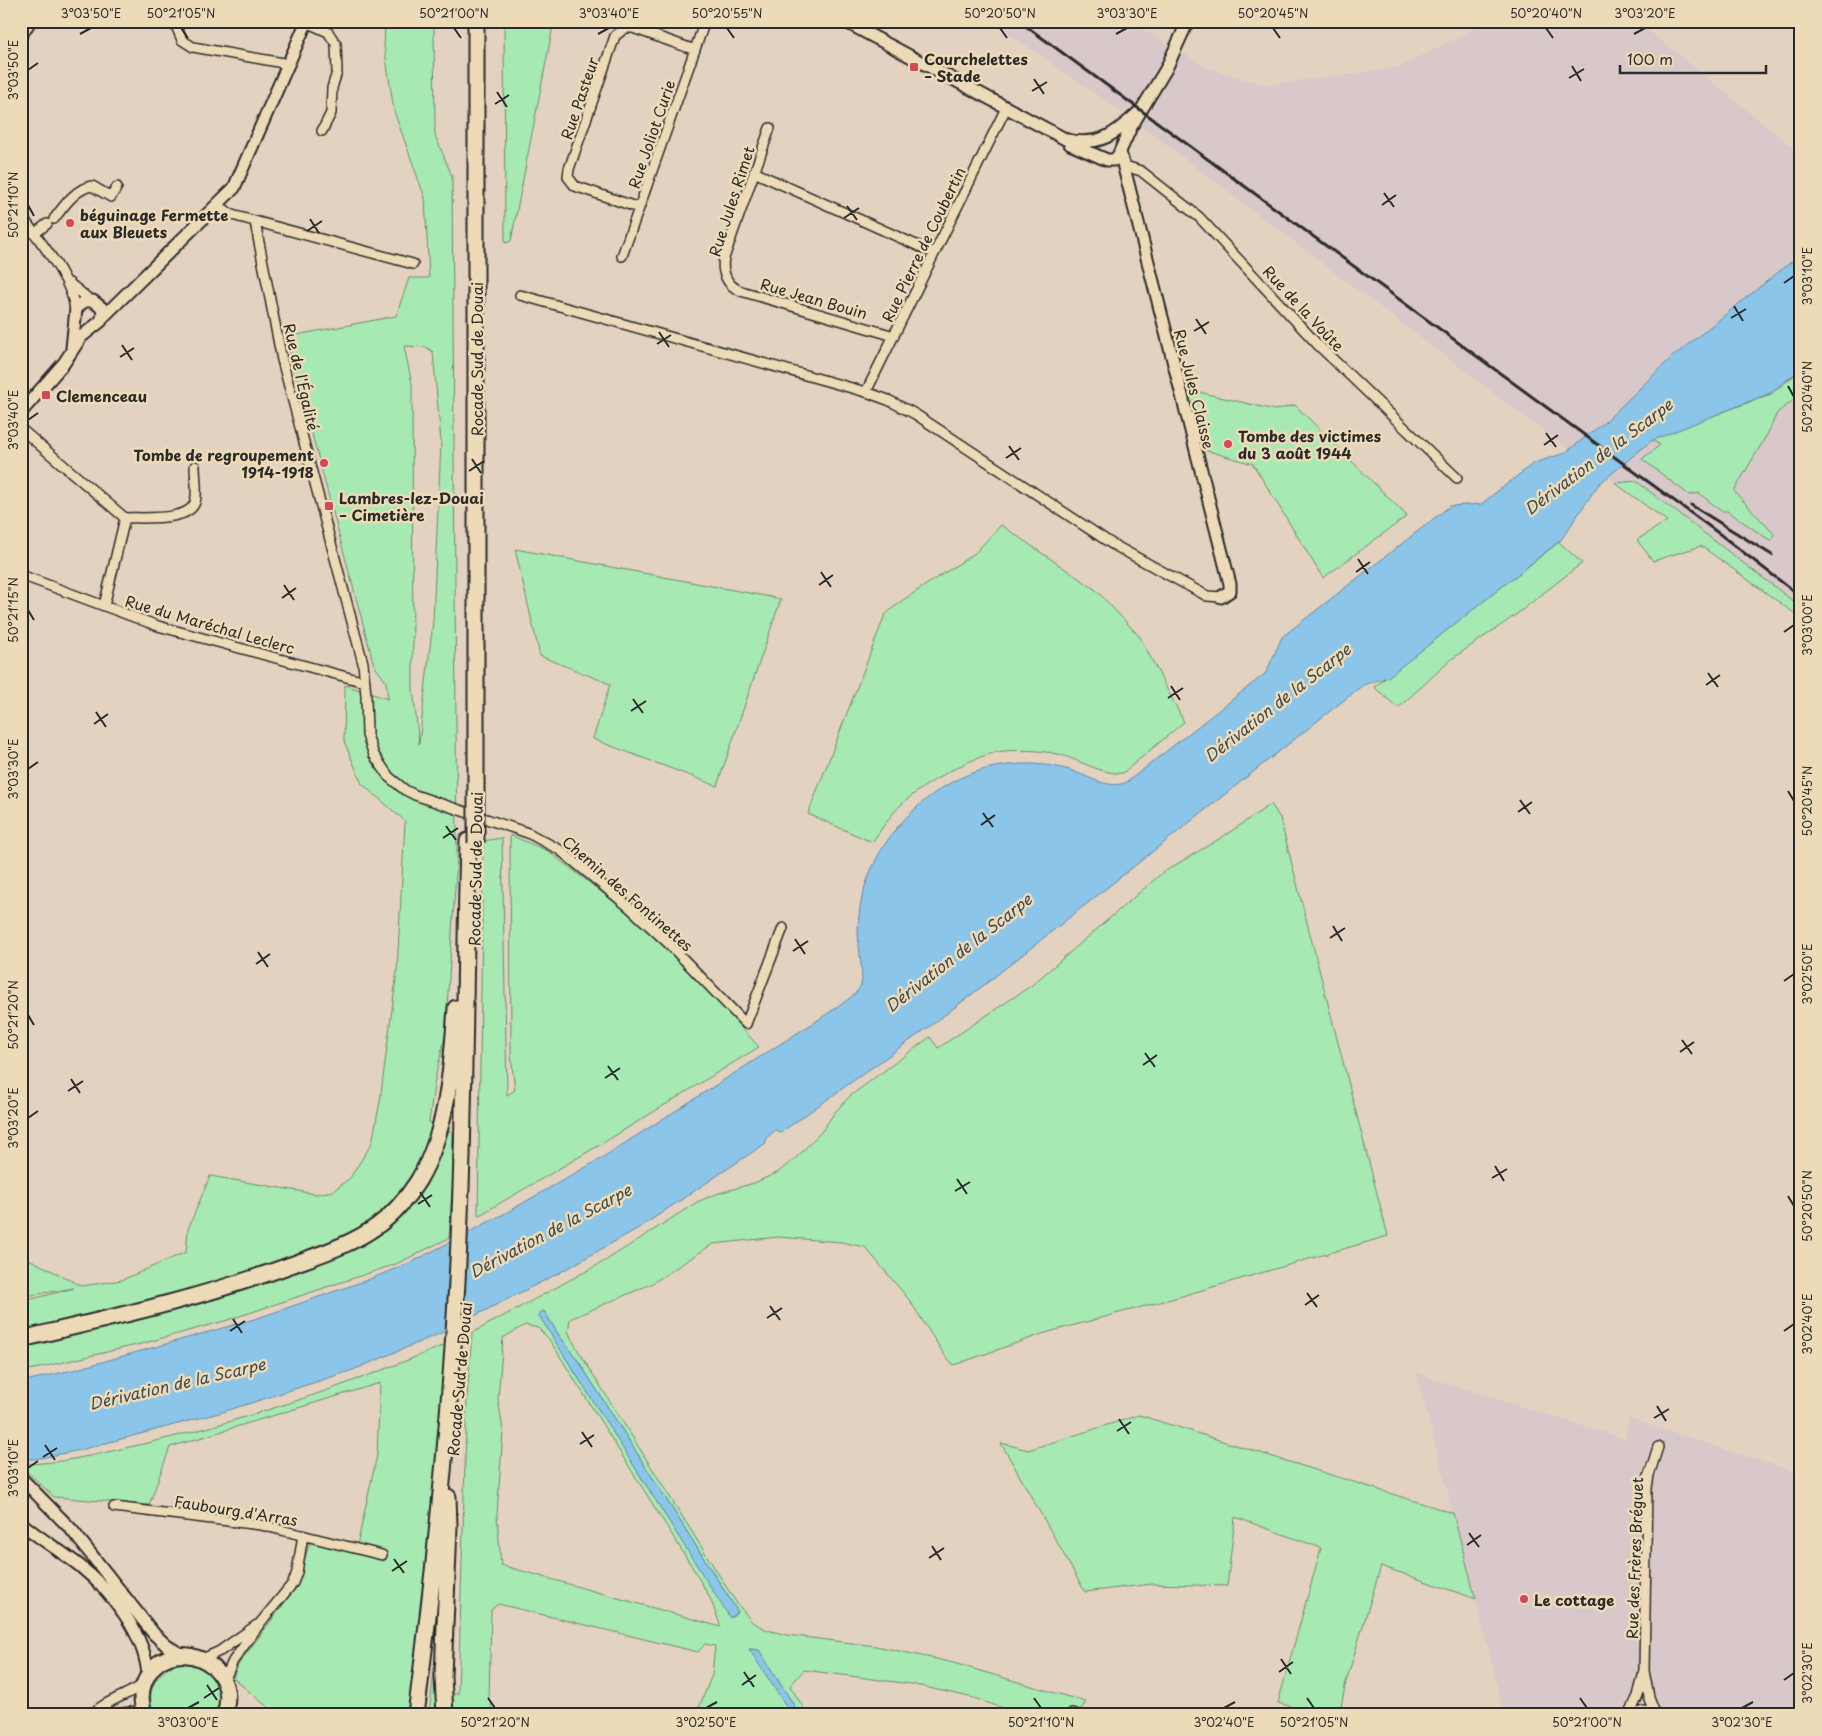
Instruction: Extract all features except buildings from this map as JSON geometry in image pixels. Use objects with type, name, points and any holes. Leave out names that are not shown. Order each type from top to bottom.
[{"type":"highway","name":"Rocade Sud de Douai","points":[[423,1715],[448,1494],[468,1163],[472,782],[468,21]]},
{"type":"highway","name":"Rocade Sud de Douai","points":[[472,782],[476,21]]},
{"type":"highway","name":"Rocade Sud de Douai","points":[[464,1216],[467,890],[472,842]]},
{"type":"highway","points":[[21,1339],[168,1304],[266,1274],[324,1253],[356,1238],[377,1226],[394,1211],[406,1198],[422,1173],[433,1147],[441,1120],[449,1073],[467,890]]},
{"type":"highway","name":"Rocade Sud de Douai","points":[[416,1715],[458,1346]]},
{"type":"highway","points":[[445,1715],[443,1676],[449,1526],[448,1494]]},
{"type":"main road","points":[[144,1715],[142,1700],[146,1679],[162,1661],[182,1655],[202,1659],[216,1670],[224,1681],[225,1708],[238,1715]]},
{"type":"street","points":[[21,35],[30,21]]},
{"type":"street","points":[[174,21],[182,40],[193,47],[289,64]]},
{"type":"street","name":"Rue Joliot Curie","points":[[622,256],[704,21]]},
{"type":"street","points":[[844,21],[1071,145],[1104,159],[1114,160],[1139,112],[1166,69],[1188,21]]},
{"type":"street","points":[[21,412],[64,363],[72,348],[81,337],[98,324],[134,286],[231,192],[240,178],[306,22],[328,32],[336,44],[337,72],[332,88],[331,113],[322,131]]},
{"type":"street","name":"Rue Pasteur","points":[[639,208],[575,186],[569,181],[568,177],[569,169],[615,36],[625,28],[633,28],[695,50]]},
{"type":"street","name":"Rue Pierre de Coubertin","points":[[866,392],[1006,108]]},
{"type":"street","points":[[1104,159],[1097,148],[1105,139],[1139,112]]},
{"type":"street","name":"Rue Jules Rimet","points":[[728,282],[724,273],[724,258],[770,128]]},
{"type":"street","points":[[1060,138],[1079,142],[1105,139],[1117,141],[1120,151]]},
{"type":"street","name":"Rue Jules Claisse","points":[[1120,151],[1230,584],[1230,591],[1221,597]]},
{"type":"street","name":"Rue Jules Claisse","points":[[1104,159],[1120,172],[1128,184]]},
{"type":"street","name":"Rue de la Voûte","points":[[1125,166],[1142,171],[1199,217],[1318,345],[1457,478]]},
{"type":"street","points":[[754,172],[934,253]]},
{"type":"street","points":[[34,234],[51,222],[68,201],[86,187],[92,186],[111,197],[117,187]]},
{"type":"street","points":[[218,205],[232,215],[255,222],[413,264]]},
{"type":"street","points":[[21,215],[64,277],[72,294],[75,314],[72,348]]},
{"type":"street","name":"Rue de l'Égalité","points":[[255,222],[282,360],[363,662],[365,682]]},
{"type":"street","points":[[64,277],[82,295],[102,308],[102,318]]},
{"type":"street","name":"Rue Jean Bouin","points":[[728,282],[741,291],[894,336]]},
{"type":"street","points":[[75,314],[80,303],[104,302],[115,298],[134,286]]},
{"type":"street","points":[[520,295],[866,392],[898,404],[1124,551],[1207,596],[1221,597]]},
{"type":"street","points":[[75,314],[81,326],[92,328]]},
{"type":"street","points":[[21,429],[125,518],[180,516],[189,511],[195,502],[195,466]]},
{"type":"street","points":[[104,606],[125,518]]},
{"type":"street","name":"Rue du Maréchal Leclerc","points":[[21,575],[172,631],[365,682]]},
{"type":"street","name":"Chemin des Fontinettes","points":[[365,682],[366,727],[370,744],[378,762],[396,783],[405,790],[425,799],[528,833],[560,850],[628,906],[668,943],[746,1024],[783,928]]},
{"type":"street","name":"Rue des Frères Bréguet","points":[[1656,1715],[1649,1697],[1644,1671],[1647,1488],[1658,1447]]},
{"type":"street","points":[[23,1480],[71,1528],[154,1634],[166,1646],[182,1655]]},
{"type":"street","name":"Faubourg d'Arras","points":[[114,1507],[231,1520],[303,1535],[382,1555]]},
{"type":"street","points":[[21,1523],[80,1566],[107,1593],[138,1636],[144,1654],[146,1679],[132,1692],[105,1704],[91,1715]]},
{"type":"street","points":[[224,1681],[233,1661],[296,1577],[303,1535]]},
{"type":"street","points":[[202,1659],[220,1652],[261,1622]]},
{"type":"street","name":"Rue des Frères Bréguet","points":[[1630,1715],[1638,1696],[1644,1671]]},
{"type":"street","points":[[1630,1715],[1645,1711],[1656,1715]]},
{"type":"street","points":[[108,1715],[130,1712],[144,1715]]},
{"type":"shaded area","points":[[990,21],[1139,21],[1139,27],[1208,68],[1265,85],[1398,68],[1488,21],[1637,21],[1801,154],[1801,618],[1537,426],[1140,125]]},
{"type":"shaded area","points":[[1416,1372],[1625,1439],[1629,1418],[1801,1474],[1801,1715],[1504,1715],[1476,1599]]},
{"type":"green space","points":[[385,21],[434,21],[435,135],[452,176],[457,858],[445,1037],[435,1078],[429,1122],[452,1132],[453,1172],[449,1238],[396,1264],[228,1320],[141,1344],[21,1372],[21,1302],[74,1288],[21,1297],[21,1255],[82,1286],[122,1280],[186,1252],[188,1229],[210,1176],[316,1194],[333,1191],[350,1178],[372,1143],[380,1101],[397,971],[405,821],[362,784],[344,741],[345,685],[388,699],[386,682],[374,665],[286,337],[396,316],[409,278],[429,278],[425,198],[394,111],[384,45]],"holes":[[[404,346],[426,347],[433,352],[441,442],[433,621],[419,744],[413,689],[412,384]]]},
{"type":"green space","points":[[504,21],[554,21],[511,241],[505,243]]},
{"type":"green space","points":[[1801,370],[1801,394],[1777,413],[1769,431],[1734,491],[1774,534],[1771,541],[1727,511],[1721,511],[1699,493],[1689,495],[1642,459],[1660,445],[1651,439],[1771,394]]},
{"type":"green space","points":[[1186,389],[1275,410],[1295,405],[1407,516],[1323,578],[1253,464],[1201,449]]},
{"type":"green space","points":[[1636,481],[1801,607],[1801,618],[1701,546],[1653,561],[1637,540],[1667,521],[1615,483]]},
{"type":"green space","points":[[1001,525],[1096,590],[1140,637],[1184,722],[1123,773],[1106,772],[1057,754],[1024,750],[992,753],[965,763],[912,795],[894,812],[872,842],[808,814],[885,615],[900,602],[975,553]]},
{"type":"green space","points":[[1559,542],[1582,563],[1513,617],[1453,658],[1398,708],[1374,687]]},
{"type":"green space","points":[[515,549],[781,599],[717,786],[593,739],[610,684],[540,656]]},
{"type":"green space","points":[[1271,804],[1280,818],[1388,1236],[1175,1298],[1045,1333],[954,1365],[945,1356],[910,1301],[865,1247],[841,1242],[778,1237],[713,1244],[651,1284],[570,1319],[568,1332],[579,1352],[736,1602],[752,1622],[767,1630],[787,1635],[876,1646],[950,1662],[1086,1702],[1077,1715],[1022,1715],[974,1698],[911,1684],[804,1670],[790,1686],[808,1715],[800,1715],[759,1650],[750,1649],[792,1715],[696,1715],[712,1675],[715,1646],[705,1644],[698,1652],[498,1604],[491,1610],[489,1698],[494,1715],[454,1715],[450,1693],[458,1694],[467,1397],[472,1333],[605,1261],[697,1202],[716,1194],[754,1183],[777,1173],[797,1157],[822,1131],[835,1112],[850,1096],[930,1037],[938,1048],[1032,985],[1162,873],[1224,836]],"holes":[[[544,1311],[579,1362],[738,1612],[731,1618],[538,1314]],[[525,1325],[538,1328],[549,1339],[694,1570],[710,1598],[721,1627],[501,1565],[497,1514],[503,1431],[498,1399],[503,1338]]]},
{"type":"green space","points":[[510,835],[548,851],[643,924],[687,968],[759,1047],[603,1143],[478,1216],[483,841],[502,838],[507,1095],[515,1090],[511,1055]]},
{"type":"green space","points":[[447,1344],[427,1574],[408,1715],[277,1715],[233,1678],[238,1665],[297,1586],[310,1541],[356,1550],[377,1455],[380,1383],[170,1447],[149,1505],[54,1497],[21,1466],[21,1464],[62,1461],[89,1456],[211,1427],[291,1403],[370,1375]]},
{"type":"green space","points":[[1139,1415],[1453,1513],[1476,1599],[1381,1566],[1346,1682],[1339,1715],[1323,1715],[1278,1703],[1321,1548],[1235,1517],[1227,1586],[1152,1584],[1085,1592],[1001,1443],[1028,1450]]},
{"type":"green space","points":[[437,1661],[439,1715],[429,1715],[435,1662]]},
{"type":"green space","points":[[177,1664],[197,1666],[212,1678],[217,1686],[219,1695],[216,1715],[155,1715],[152,1707],[151,1692],[157,1678]]},
{"type":"water","name":"Dérivation de la Scarpe","points":[[1801,254],[1801,369],[1770,393],[1651,441],[1598,485],[1561,540],[1388,677],[1363,685],[929,1027],[780,1133],[776,1130],[765,1139],[766,1143],[642,1226],[561,1272],[441,1333],[353,1370],[223,1412],[76,1451],[35,1459],[21,1459],[21,1382],[77,1369],[258,1318],[370,1279],[414,1261],[511,1210],[600,1159],[849,999],[858,990],[862,981],[858,932],[865,886],[885,845],[899,826],[932,794],[952,782],[979,771],[993,767],[1023,764],[1038,764],[1066,769],[1104,783],[1119,784],[1127,782],[1266,673],[1282,637],[1450,506],[1481,504],[1534,463],[1565,453],[1605,422],[1671,358]]},
{"type":"water","points":[[544,1311],[579,1362],[738,1612],[730,1618],[538,1314]]},
{"type":"water","points":[[749,1649],[759,1650],[800,1715],[792,1715]]},
{"type":"railway","points":[[1019,21],[1721,535],[1801,597]]},
{"type":"railway","points":[[1691,505],[1772,555]]},
{"type":"place","name":"Courchelettes – Stade","points":[[914,67]]},
{"type":"place","name":"béguinage Fermette aux Bleuets","points":[[70,223]]},
{"type":"place","name":"Clemenceau","points":[[46,395]]},
{"type":"place","name":"Tombe des victimes du 3 août 1944","points":[[1228,444]]},
{"type":"place","name":"Tombe de regroupement 1914-1918","points":[[324,463]]},
{"type":"place","name":"Lambres-lez-Douai – Cimetière","points":[[329,506]]},
{"type":"place","name":"Le cottage","points":[[1524,1599]]}]
